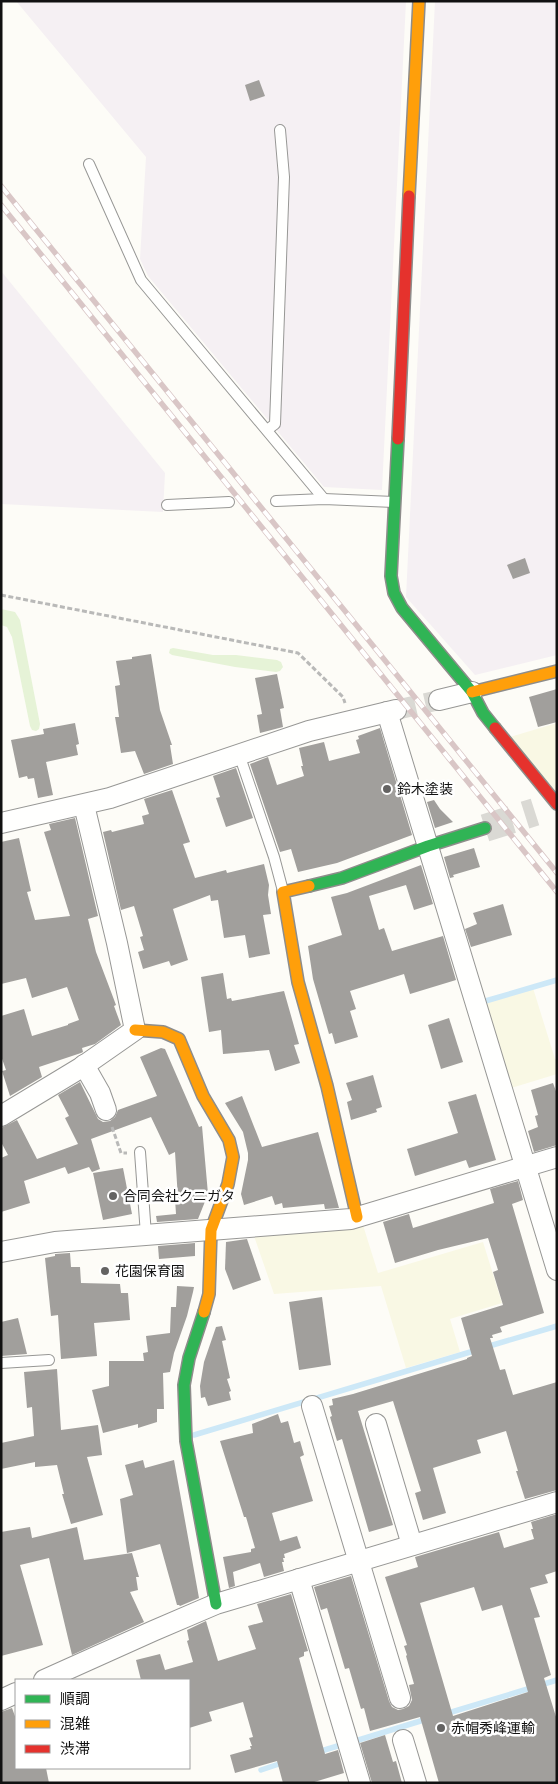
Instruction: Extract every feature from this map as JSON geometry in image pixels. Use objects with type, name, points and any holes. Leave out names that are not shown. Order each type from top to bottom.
[{"type":"street","points":[[419,1],[391,576],[394,593],[402,608],[472,692],[483,712],[554,806]]},
{"type":"street","points":[[439,700],[557,671]]},
{"type":"street","points":[[1,823],[84,805],[128,793],[300,734],[392,711],[428,846],[557,1270]]},
{"type":"street","points":[[84,805],[117,943],[134,1030]]},
{"type":"street","points":[[357,1217],[327,1086],[298,982],[283,892],[342,878],[428,846],[485,828]]},
{"type":"street","points":[[1,1116],[84,1065],[134,1030],[167,1033],[179,1039],[203,1096],[232,1148],[232,1166],[228,1184],[211,1230],[209,1294],[186,1371],[184,1399],[186,1441],[216,1604]]},
{"type":"street","points":[[84,1065],[100,1092],[106,1110]]},
{"type":"street","points":[[1,1252],[40,1244],[351,1219],[557,1157]]},
{"type":"street","points":[[312,1406],[400,1698]]},
{"type":"street","points":[[376,1424],[412,1545]]},
{"type":"street","points":[[46,1679],[216,1604],[557,1502]]},
{"type":"street","points":[[300,1579],[360,1783]]},
{"type":"street","points":[[1,1700],[15,1693]]},
{"type":"street","points":[[403,1740],[416,1783]]},
{"type":"lane","points":[[267,430],[275,424],[284,177],[280,130]]},
{"type":"lane","points":[[89,164],[141,280],[324,499]]},
{"type":"lane","points":[[276,500],[324,499],[394,502]]},
{"type":"lane","points":[[166,505],[229,502]]},
{"type":"lane","points":[[239,754],[274,857],[283,892]]},
{"type":"lane","points":[[140,1152],[146,1235]]},
{"type":"lane","points":[[1,1363],[48,1360]]},
{"type":"path","points":[[1,595],[298,652],[344,698],[350,720]]},
{"type":"path","points":[[106,1110],[121,1153],[140,1152]]},
{"type":"shaded area","points":[[16,1],[406,1],[382,490],[324,487],[148,276],[140,259],[146,157]]},
{"type":"shaded area","points":[[435,1],[557,1],[557,655],[475,675],[406,597]]},
{"type":"shaded area","points":[[1,271],[165,473],[163,512],[1,504]]},
{"type":"green space","points":[[1,609],[15,612],[20,620],[40,724],[39,729],[36,731],[32,730],[30,726],[12,637],[7,627],[1,625]]},
{"type":"green space","points":[[170,649],[213,655],[236,655],[277,660],[281,662],[283,667],[280,671],[276,672],[235,667],[172,655],[169,653]]},
{"type":"green space","points":[[557,723],[557,795],[510,737]]},
{"type":"green space","points":[[533,988],[555,1059],[557,1059],[557,1074],[508,1089],[482,1004]]},
{"type":"green space","points":[[362,1222],[378,1273],[483,1242],[502,1303],[450,1319],[460,1352],[406,1368],[381,1286],[274,1294],[253,1233]]},
{"type":"building","points":[[259,80],[265,96],[250,101],[245,85]]},
{"type":"building","points":[[525,558],[530,573],[513,579],[507,565]]},
{"type":"building","points":[[151,654],[160,710],[172,745],[170,745],[173,764],[144,774],[135,751],[121,753],[115,717],[119,717],[115,686],[120,685],[116,661]]},
{"type":"building","points":[[277,674],[284,708],[280,709],[283,727],[260,733],[257,715],[262,714],[255,678]]},
{"type":"building","points":[[557,689],[557,722],[538,727],[529,697]]},
{"type":"building","points":[[75,723],[79,744],[76,745],[78,755],[46,762],[53,795],[38,798],[34,778],[28,779],[27,776],[19,778],[11,740],[44,734],[43,729]]},
{"type":"building","points":[[380,728],[412,835],[337,863],[298,872],[291,849],[280,852],[250,764],[268,757],[277,785],[304,776],[299,748],[324,742],[329,761],[360,753],[356,740],[359,739],[358,736]]},
{"type":"building","points":[[236,768],[253,818],[226,827],[216,798],[220,797],[213,776]]},
{"type":"building","points":[[172,790],[190,842],[183,844],[195,878],[226,870],[227,873],[264,864],[269,885],[268,895],[271,914],[263,915],[270,954],[249,958],[245,935],[224,938],[218,900],[211,901],[210,895],[173,909],[188,960],[171,966],[169,961],[143,969],[138,952],[144,950],[140,937],[143,936],[134,906],[121,910],[103,832],[111,830],[112,832],[144,824],[142,816],[149,814],[144,799]]},
{"type":"building","points":[[434,800],[453,822],[435,828],[427,802]]},
{"type":"building","points":[[75,818],[98,916],[88,919],[96,952],[116,1005],[114,1006],[121,1025],[95,1044],[82,1048],[83,1052],[39,1067],[42,1077],[10,1096],[2,1071],[6,1070],[1,1056],[1,1016],[24,1009],[32,1036],[79,1020],[67,987],[32,998],[26,978],[1,984],[1,842],[19,838],[31,891],[27,892],[35,920],[70,916],[44,832],[51,830],[49,824]]},
{"type":"building","points":[[474,848],[480,867],[453,875],[454,877],[450,878],[444,857]]},
{"type":"building","points":[[421,865],[433,904],[414,910],[406,885],[369,896],[379,930],[384,928],[392,951],[443,936],[456,980],[410,994],[404,974],[350,991],[356,1009],[350,1011],[358,1037],[335,1044],[332,1033],[329,1034],[313,979],[308,946],[342,935],[331,897],[347,893]]},
{"type":"building","points":[[503,904],[512,935],[471,947],[465,929],[477,924],[473,913]]},
{"type":"building","points":[[223,973],[227,999],[231,998],[232,1001],[284,991],[299,1044],[294,1045],[300,1063],[275,1071],[269,1050],[223,1054],[221,1030],[209,1032],[201,977]]},
{"type":"building","points":[[449,1018],[463,1062],[441,1069],[428,1025]]},
{"type":"building","points":[[161,1048],[165,1049],[199,1127],[202,1126],[208,1194],[198,1219],[157,1222],[156,1216],[176,1214],[175,1199],[178,1199],[175,1152],[169,1155],[151,1117],[91,1139],[100,1169],[92,1172],[89,1167],[68,1174],[65,1167],[24,1181],[30,1203],[1,1212],[1,1158],[8,1155],[1,1142],[1,1128],[17,1120],[37,1159],[78,1144],[65,1118],[69,1116],[58,1095],[80,1082],[98,1119],[103,1122],[110,1121],[115,1117],[118,1110],[157,1096],[140,1057]]},
{"type":"building","points":[[373,1075],[382,1107],[376,1109],[377,1112],[351,1120],[347,1102],[352,1100],[346,1083]]},
{"type":"building","points":[[553,1083],[557,1094],[557,1145],[534,1152],[528,1131],[538,1127],[535,1116],[538,1115],[531,1090]]},
{"type":"building","points":[[476,1094],[496,1160],[469,1168],[466,1160],[415,1176],[407,1149],[458,1133],[448,1102]]},
{"type":"building","points":[[242,1096],[262,1147],[318,1132],[339,1208],[325,1209],[324,1204],[283,1208],[282,1203],[275,1205],[272,1196],[244,1205],[241,1194],[248,1153],[243,1132],[225,1103]]},
{"type":"building","points":[[123,1168],[132,1214],[103,1220],[93,1173]]},
{"type":"building","points":[[518,1181],[523,1200],[512,1204],[544,1313],[500,1327],[502,1332],[492,1335],[493,1338],[490,1338],[500,1370],[505,1369],[513,1395],[557,1382],[557,1490],[525,1499],[506,1431],[477,1440],[481,1453],[433,1468],[446,1513],[423,1520],[415,1493],[421,1491],[393,1401],[358,1411],[393,1525],[369,1532],[342,1439],[337,1441],[330,1417],[332,1416],[329,1406],[333,1405],[332,1399],[467,1359],[472,1356],[461,1318],[503,1305],[493,1272],[498,1270],[488,1238],[395,1263],[383,1222],[409,1214],[413,1228],[494,1203],[490,1189]]},
{"type":"building","points":[[247,1239],[261,1280],[233,1290],[225,1269],[226,1242]]},
{"type":"building","points":[[195,1243],[195,1256],[159,1259],[158,1246]]},
{"type":"building","points":[[70,1253],[71,1267],[80,1267],[81,1283],[120,1284],[121,1293],[128,1293],[130,1320],[94,1323],[97,1356],[61,1359],[58,1315],[51,1316],[45,1258],[55,1256],[55,1254]]},
{"type":"building","points":[[177,1286],[194,1287],[170,1372],[163,1373],[164,1409],[157,1409],[157,1422],[138,1428],[138,1424],[103,1433],[92,1390],[109,1386],[109,1361],[144,1361],[143,1353],[148,1352],[146,1336],[170,1333],[171,1307],[176,1307]]},
{"type":"building","points":[[322,1297],[331,1365],[299,1370],[289,1302]]},
{"type":"building","points":[[18,1318],[27,1354],[1,1356],[1,1322]]},
{"type":"building","points":[[222,1326],[226,1340],[222,1341],[230,1378],[227,1379],[231,1391],[229,1392],[231,1400],[208,1406],[205,1397],[201,1398],[200,1386],[204,1362],[216,1327]]},
{"type":"building","points":[[57,1369],[61,1430],[98,1425],[102,1455],[87,1457],[103,1515],[71,1524],[62,1494],[64,1494],[57,1465],[35,1467],[35,1462],[1,1469],[1,1443],[34,1436],[32,1407],[27,1408],[24,1372]]},
{"type":"building","points":[[278,1414],[281,1423],[288,1421],[294,1443],[300,1441],[304,1455],[300,1457],[313,1501],[272,1513],[280,1541],[297,1536],[301,1548],[284,1554],[284,1562],[282,1562],[284,1571],[264,1577],[260,1563],[233,1572],[235,1586],[229,1588],[223,1557],[251,1552],[251,1549],[255,1548],[220,1441],[253,1433],[252,1424]]},
{"type":"building","points":[[143,1460],[145,1468],[174,1460],[199,1598],[180,1606],[177,1605],[160,1544],[127,1553],[120,1499],[133,1495],[125,1465]]},
{"type":"building","points":[[557,1514],[557,1571],[545,1575],[548,1583],[530,1588],[540,1617],[534,1618],[551,1675],[544,1678],[557,1720],[557,1783],[439,1783],[420,1717],[370,1731],[364,1708],[361,1709],[349,1668],[345,1669],[327,1608],[321,1610],[314,1587],[351,1576],[389,1701],[392,1707],[398,1710],[403,1709],[409,1706],[412,1700],[409,1685],[414,1684],[404,1646],[407,1645],[385,1577],[418,1567],[415,1557],[499,1532],[504,1548],[534,1539],[531,1522]],"holes":[[[474,1587],[482,1611],[502,1605],[528,1692],[453,1716],[420,1603]]]},
{"type":"building","points":[[30,1527],[32,1538],[77,1527],[84,1560],[132,1553],[139,1577],[136,1577],[138,1590],[130,1592],[144,1622],[72,1655],[49,1558],[20,1565],[43,1645],[1,1656],[1,1532]]},
{"type":"building","points":[[291,1594],[308,1651],[304,1652],[304,1656],[299,1658],[325,1754],[338,1750],[344,1773],[311,1783],[283,1783],[277,1761],[235,1773],[230,1755],[251,1749],[250,1746],[252,1746],[249,1738],[253,1737],[243,1702],[209,1712],[212,1721],[190,1728],[190,1679],[141,1679],[136,1660],[160,1654],[165,1670],[193,1662],[187,1641],[189,1640],[187,1630],[206,1621],[218,1661],[256,1649],[248,1626],[263,1622],[257,1604]]},
{"type":"building","points":[[12,1708],[15,1716],[15,1769],[46,1769],[49,1783],[1,1783],[1,1712]]},
{"type":"building","points":[[385,1735],[393,1762],[396,1761],[402,1783],[372,1783],[360,1743]]},
{"type":"waterway","points":[[482,1002],[557,980]]},
{"type":"waterway","points":[[486,1347],[557,1326]]},
{"type":"waterway","points":[[194,1435],[477,1350]]},
{"type":"waterway","points":[[445,1714],[557,1680]]},
{"type":"waterway","points":[[352,1742],[427,1719]]},
{"type":"waterway","points":[[318,1752],[344,1744]]},
{"type":"waterway","points":[[261,1770],[285,1762]]},
{"type":"tunnel","points":[[396,710],[439,700]]},
{"type":"tunnel","points":[[485,828],[535,812]]},
{"type":"railway","points":[[1,186],[557,873]]},
{"type":"railway","points":[[1,205],[557,892]]},
{"type":"traffic: fast","points":[[398,439],[391,576],[394,593],[402,608],[472,692],[483,713],[495,728]]},
{"type":"traffic: fast","points":[[309,886],[342,878],[428,846],[485,828]]},
{"type":"traffic: fast","points":[[204,1312],[189,1358],[184,1385],[186,1441],[216,1604]]},
{"type":"traffic: slow","points":[[409,196],[419,1]]},
{"type":"traffic: slow","points":[[472,692],[557,671]]},
{"type":"traffic: slow","points":[[309,886],[283,892],[298,982],[327,1086],[357,1217]]},
{"type":"traffic: slow","points":[[135,1030],[163,1032],[179,1039],[203,1096],[229,1140],[233,1157],[228,1184],[211,1230],[209,1294],[204,1312]]},
{"type":"traffic: jam","points":[[398,439],[409,196]]},
{"type":"traffic: jam","points":[[495,728],[557,804]]},
{"type":"place","name":"鈴木塗装","points":[[387,789]]},
{"type":"place","name":"合同会社クニガタ","points":[[113,1196]]},
{"type":"place","name":"花園保育園","points":[[105,1271]]},
{"type":"place","name":"赤帽秀峰運輸","points":[[441,1728]]}]
